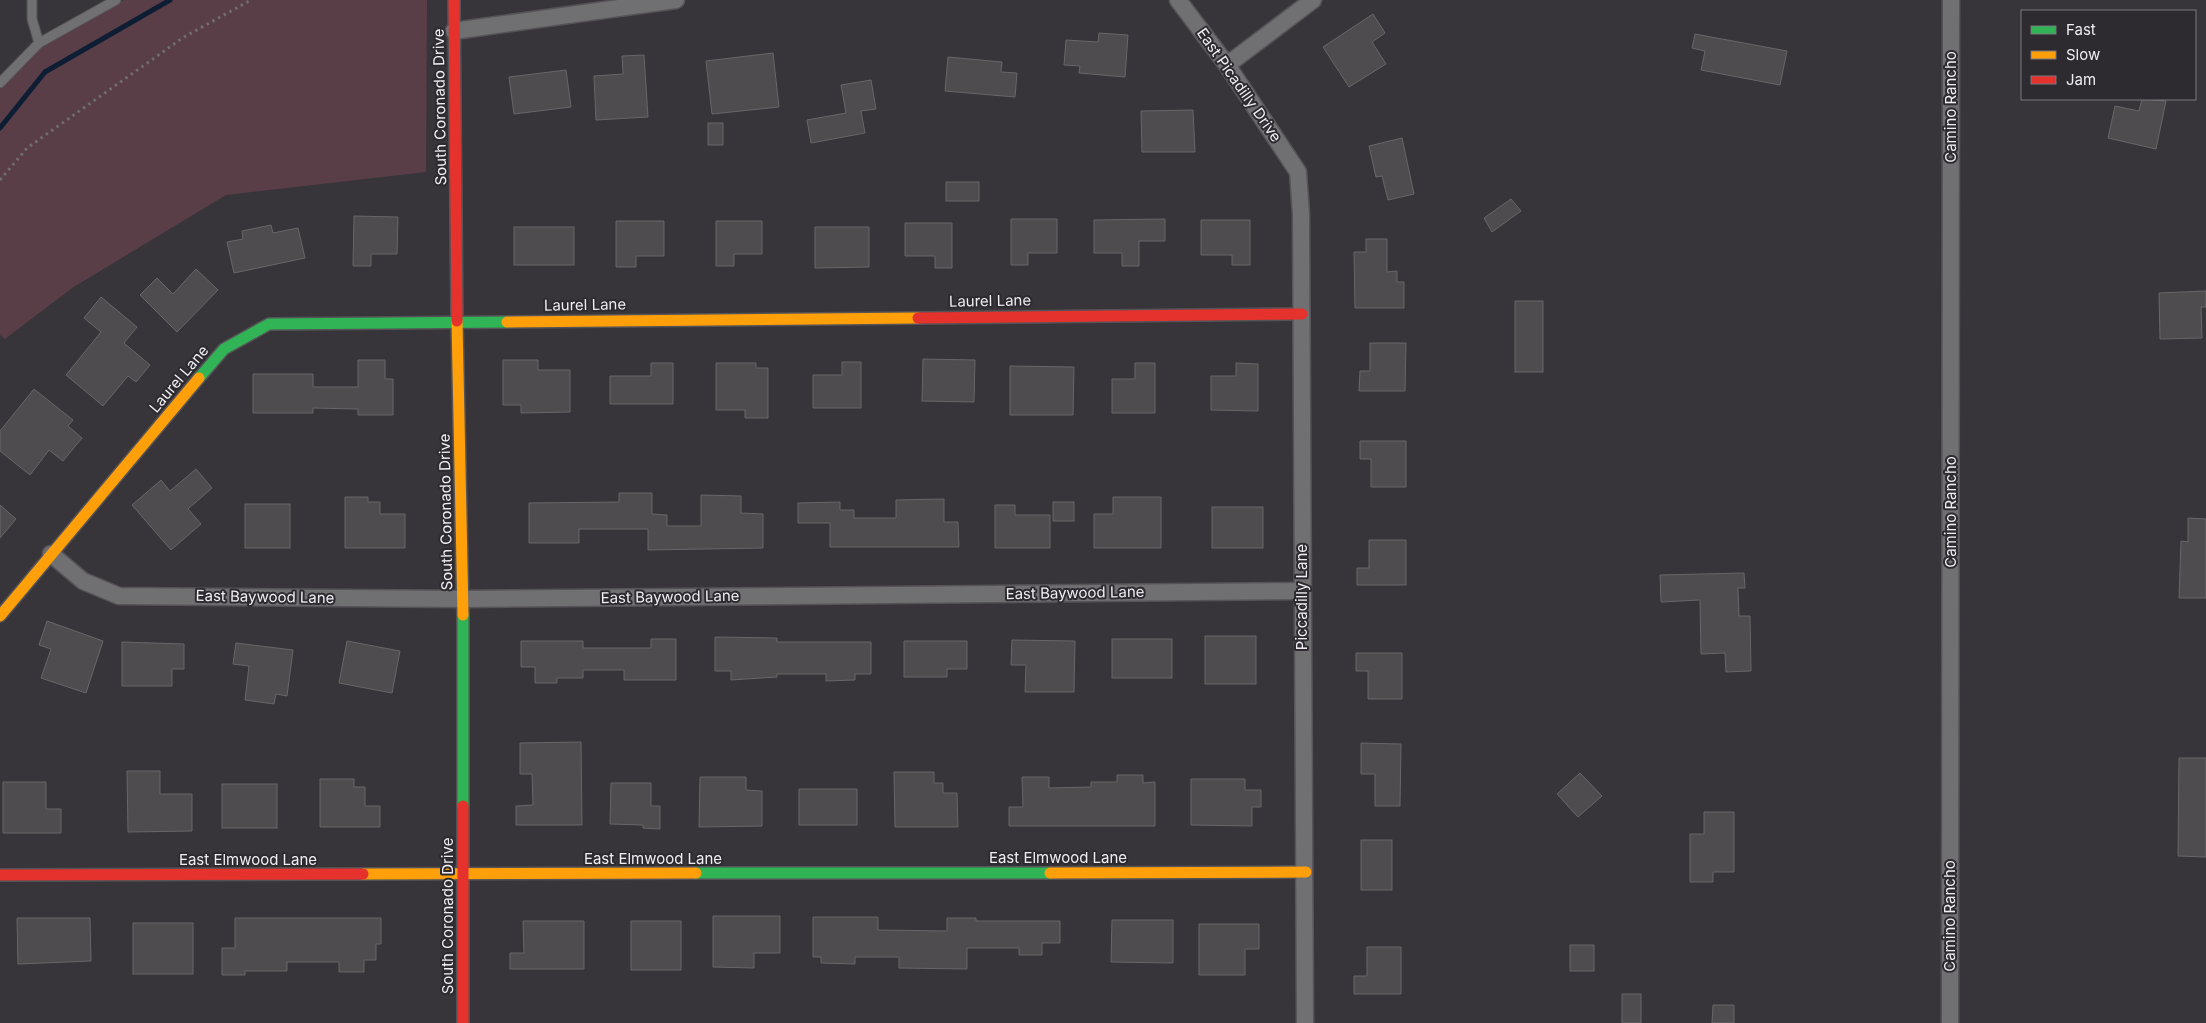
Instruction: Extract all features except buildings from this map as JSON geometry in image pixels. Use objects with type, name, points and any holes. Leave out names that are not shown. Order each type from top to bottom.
[{"type":"street","name":"South Coronado Drive","points":[[454,0],[457,321],[463,599],[463,1023]]},
{"type":"street","points":[[454,31],[676,0]]},
{"type":"street","name":"East Picadilly Drive","points":[[1178,0],[1227,65],[1298,172]]},
{"type":"street","points":[[1227,65],[1314,0]]},
{"type":"street","name":"Camino Rancho","points":[[1950,1023],[1951,0]]},
{"type":"street","name":"Piccadilly Lane","points":[[1298,172],[1301,214],[1302,314],[1302,591],[1306,872],[1305,1023]]},
{"type":"street","name":"Laurel Lane","points":[[0,616],[224,349],[268,324],[1302,314]]},
{"type":"street","name":"East Baywood Lane","points":[[51,554],[83,581],[119,596],[463,599],[1302,591]]},
{"type":"street","name":"East Elmwood Lane","points":[[0,875],[1306,872]]},
{"type":"lane","points":[[32,0],[32,19],[39,43]]},
{"type":"lane","points":[[0,83],[39,43],[116,0]]},
{"type":"path","points":[[0,180],[27,148],[184,37],[251,0]]},
{"type":"shaded area","points":[[124,0],[427,0],[426,172],[226,195],[72,288],[5,339],[0,335],[0,86],[30,54]]},
{"type":"waterway","points":[[0,128],[45,72],[170,0]]},
{"type":"traffic: fast","points":[[199,378],[224,349],[269,324],[507,322]]},
{"type":"traffic: fast","points":[[463,615],[463,806]]},
{"type":"traffic: fast","points":[[696,873],[1050,873]]},
{"type":"traffic: slow","points":[[507,322],[918,318]]},
{"type":"traffic: slow","points":[[457,321],[463,615]]},
{"type":"traffic: slow","points":[[0,616],[199,378]]},
{"type":"traffic: slow","points":[[1050,873],[1306,872]]},
{"type":"traffic: slow","points":[[363,874],[696,873]]},
{"type":"traffic: jam","points":[[454,0],[457,321]]},
{"type":"traffic: jam","points":[[918,318],[1302,314]]},
{"type":"traffic: jam","points":[[463,806],[463,1023]]},
{"type":"traffic: jam","points":[[0,875],[363,874]]}]
